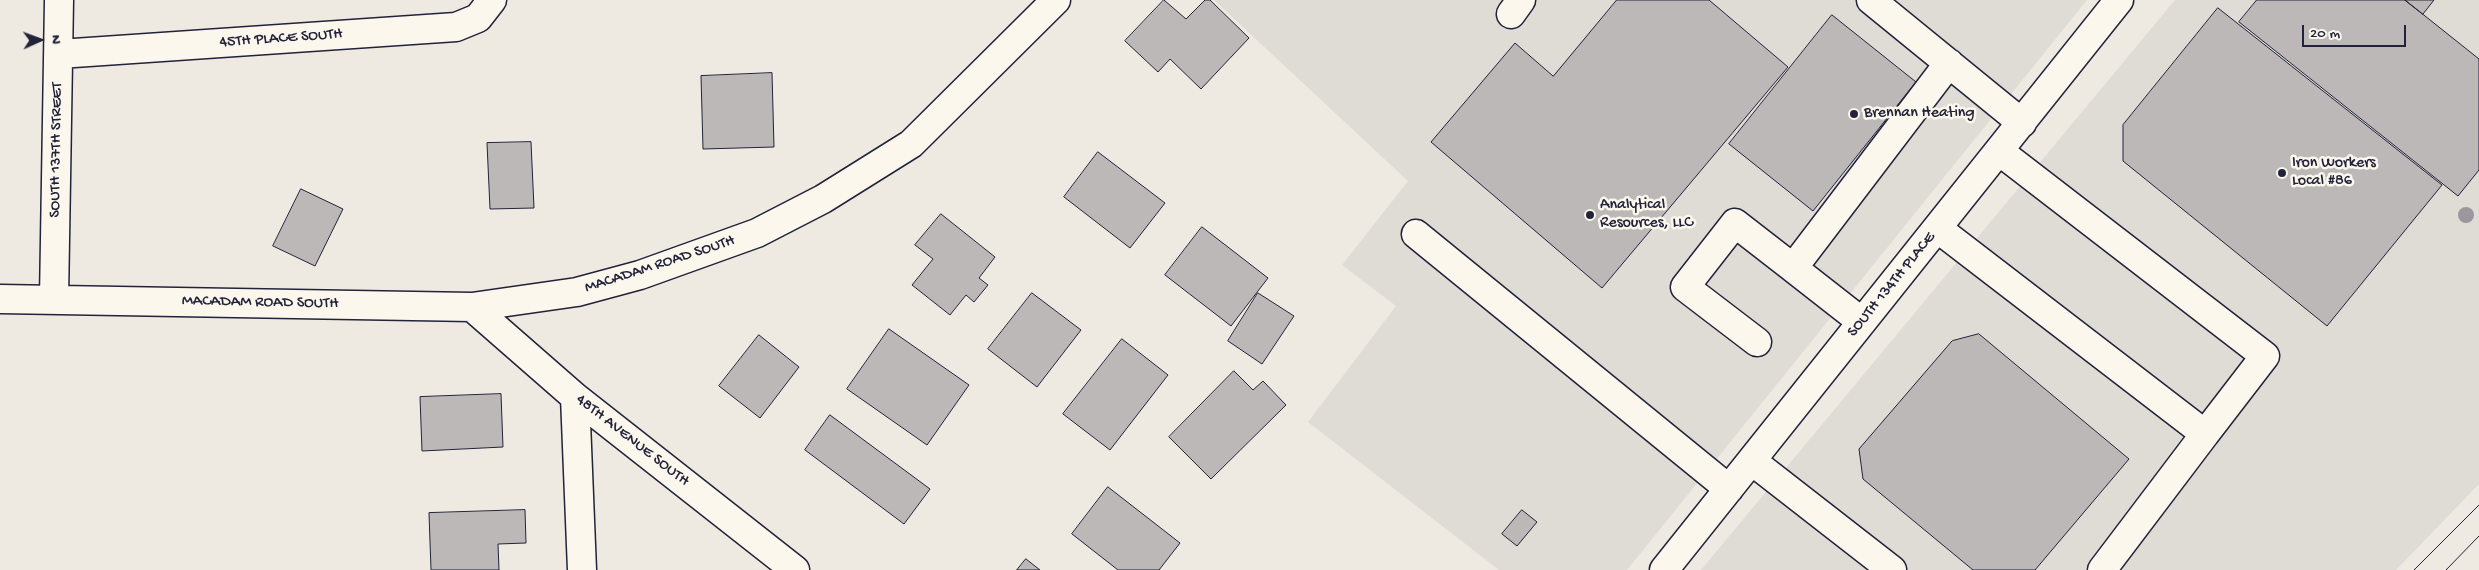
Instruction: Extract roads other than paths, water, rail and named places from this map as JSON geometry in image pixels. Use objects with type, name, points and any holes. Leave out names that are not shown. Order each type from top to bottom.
[{"type":"street","name":"SOUTH 137TH STREET","points":[[54,299],[59,0]]},
{"type":"street","name":"45TH PLACE SOUTH","points":[[59,54],[456,27],[478,18],[492,0]]},
{"type":"street","name":"MACADAM ROAD SOUTH","points":[[0,299],[472,307],[577,292],[640,275],[757,232],[823,199],[911,144],[1056,0]]},
{"type":"street","points":[[1872,0],[2022,123]]},
{"type":"street","name":"SOUTH 134TH PLACE","points":[[1664,570],[2119,0]]},
{"type":"street","points":[[1793,268],[1949,63]]},
{"type":"street","points":[[1999,151],[2265,356],[2102,570]]},
{"type":"street","points":[[1757,342],[1685,288],[1735,223],[1862,322]]},
{"type":"street","points":[[1938,228],[2204,434]]},
{"type":"street","points":[[1416,234],[1729,489]]},
{"type":"street","name":"48TH AVENUE SOUTH","points":[[472,307],[575,397],[795,570]]},
{"type":"street","points":[[575,397],[582,570]]},
{"type":"street","points":[[1752,461],[1892,570]]},
{"type":"tram line","points":[[2414,570],[2479,505]]},
{"type":"tram line","points":[[2446,570],[2479,536]]},
{"type":"place","name":"Brennan Heating","points":[[1854,114]]},
{"type":"place","name":"Iron Workers Local #86","points":[[2282,173]]},
{"type":"place","name":"Analytical Resources, LLC","points":[[1590,215]]}]
